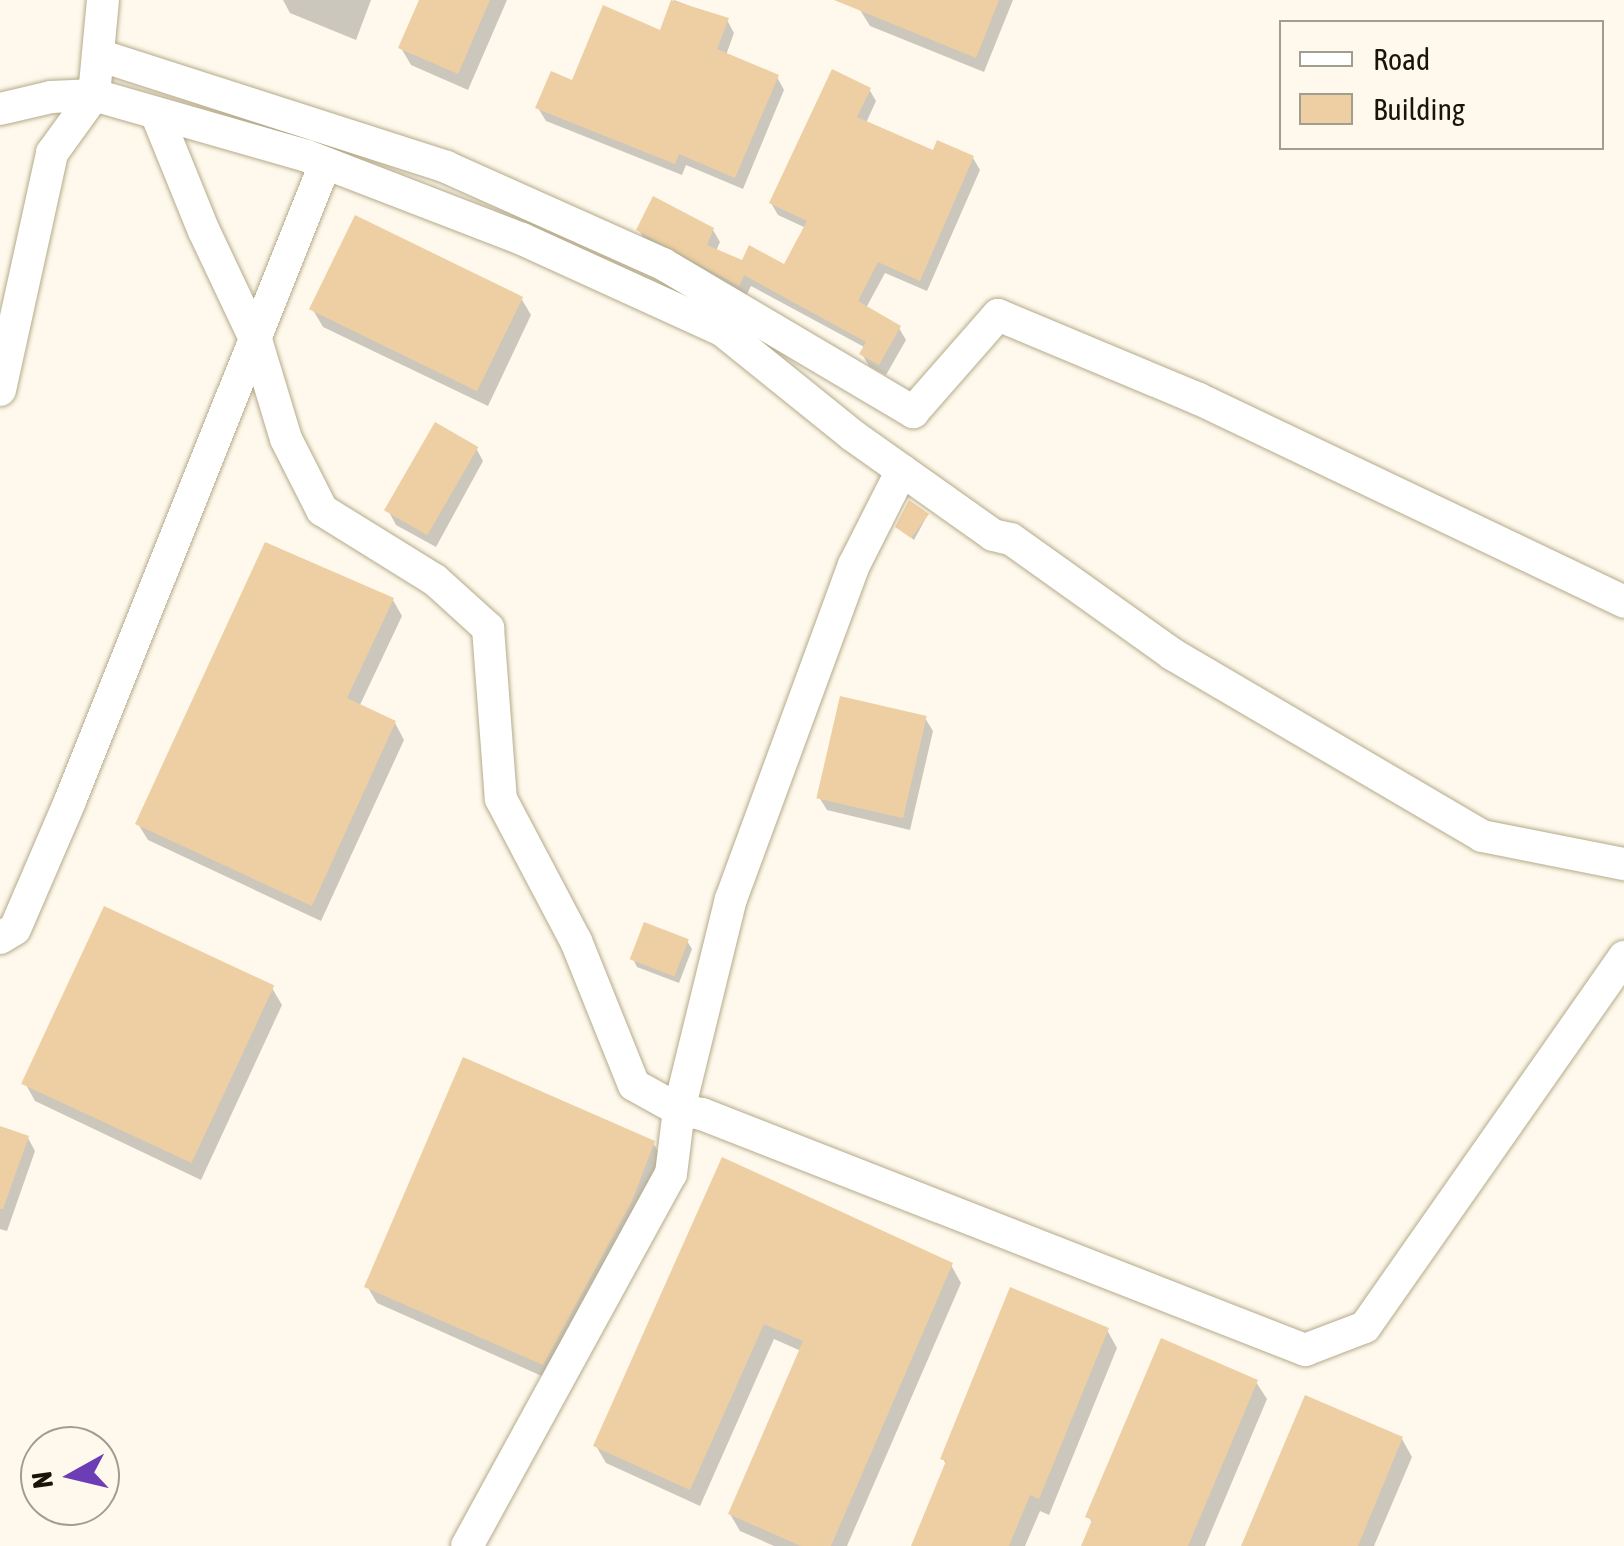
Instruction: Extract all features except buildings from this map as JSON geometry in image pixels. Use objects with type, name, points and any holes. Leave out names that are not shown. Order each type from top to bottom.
[{"type":"street","points":[[0,390],[52,153],[94,95],[103,0]]},
{"type":"street","points":[[98,55],[446,168],[663,264],[913,412],[998,315],[1199,399],[1624,602]]},
{"type":"street","points":[[0,108],[51,97],[94,95],[326,164],[522,238],[722,330],[902,470],[993,535],[1012,539],[1172,654],[1482,836],[1624,864]]},
{"type":"street","points":[[156,112],[204,230],[257,344],[286,440],[322,510],[435,580],[488,628],[500,799],[576,941],[634,1085],[679,1110],[702,1114],[1305,1350],[1365,1327],[1624,957]]},
{"type":"street","points":[[0,938],[14,929],[30,893],[257,344],[326,164]]},
{"type":"street","points":[[467,1546],[670,1174],[679,1110],[731,899],[854,565],[902,470]]}]
